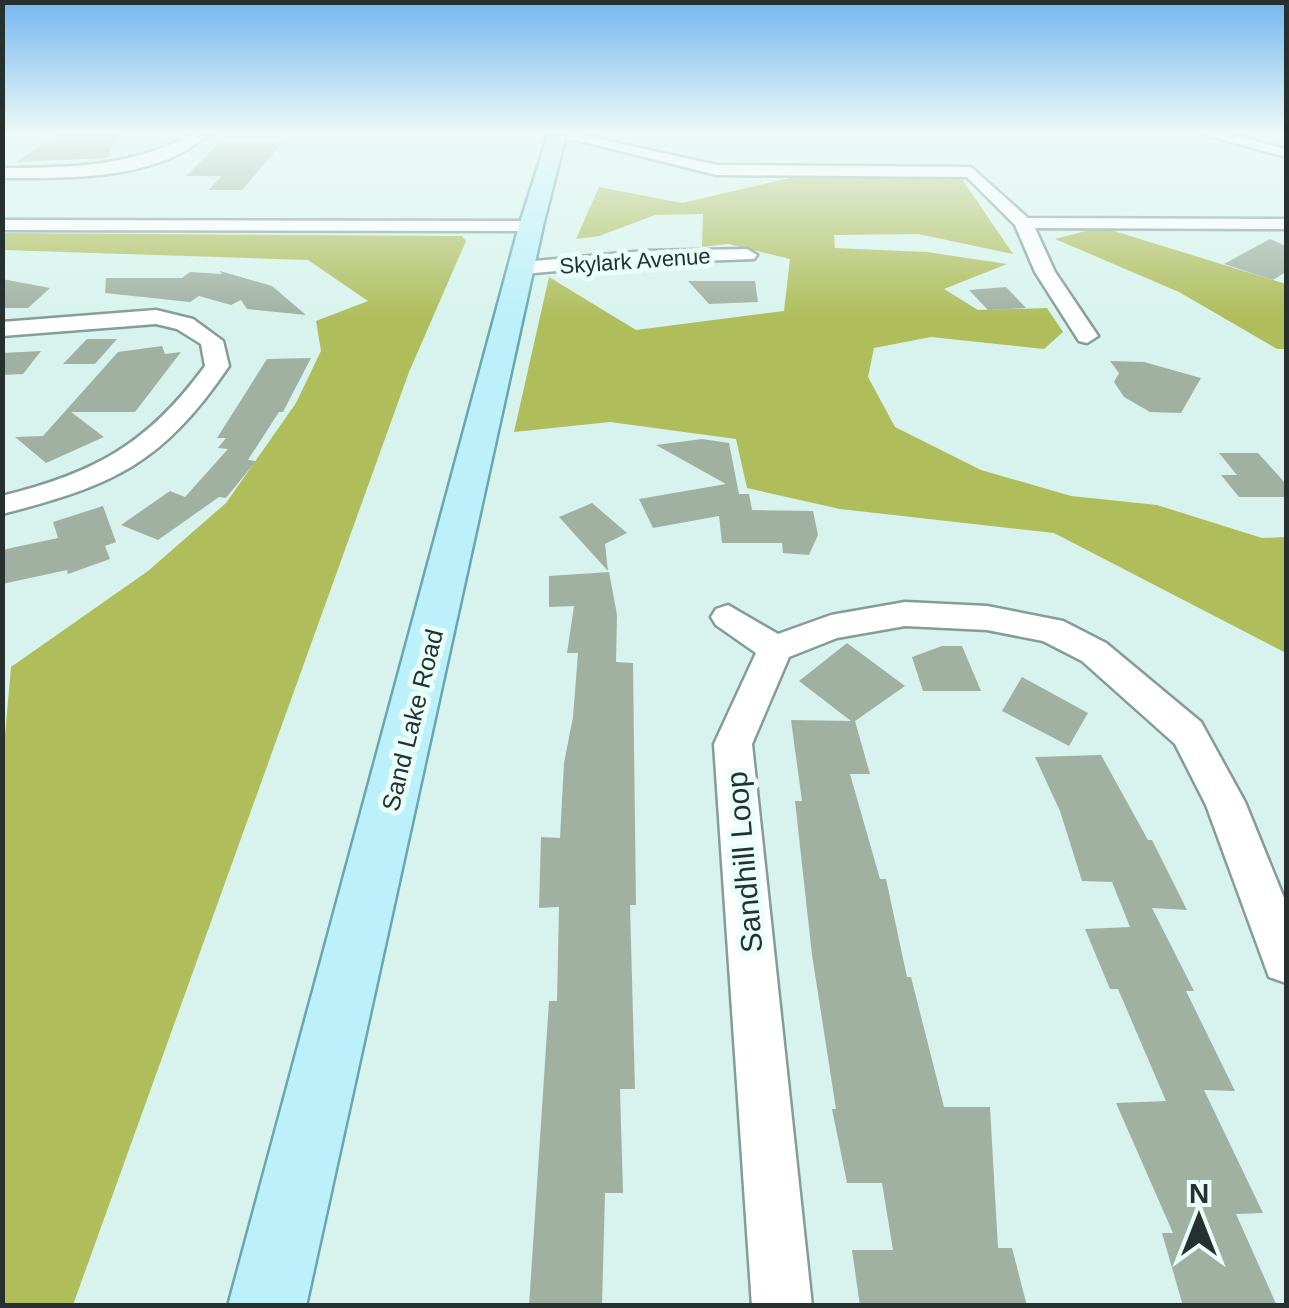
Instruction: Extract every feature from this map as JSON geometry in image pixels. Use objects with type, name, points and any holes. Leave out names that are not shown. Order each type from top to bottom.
[{"type":"main road","name":"Sand Lake Road","points":[[267,1306],[542,196]]},
{"type":"street","points":[[996,196],[1023,223],[1045,272],[1086,336]]},
{"type":"street","points":[[1023,223],[1286,224]]},
{"type":"street","name":"Skylark Avenue","points":[[2,225],[527,247],[646,257],[747,255]]},
{"type":"street","points":[[2,329],[156,317],[185,324],[212,341],[217,366],[190,407],[150,447],[122,466],[61,491],[2,506]]},
{"type":"street","points":[[728,617],[775,649],[831,627],[906,614],[987,618],[1051,630],[1094,652],[1188,732],[1224,802],[1286,960]]},
{"type":"street","name":"Sandhill Loop","points":[[775,649],[734,744],[782,1306]]},
{"type":"green space","points":[[595,196],[646,196],[682,203],[712,196],[974,196],[1013,254],[918,234],[834,235],[835,248],[927,252],[1007,264],[944,289],[978,310],[1047,308],[1063,332],[1044,349],[931,337],[874,348],[868,377],[895,427],[981,470],[1071,496],[1157,505],[1262,538],[1286,537],[1286,653],[1054,533],[840,509],[747,488],[736,439],[610,422],[514,432],[549,277],[636,330],[784,311],[790,259],[728,244],[702,247],[703,214],[655,215],[599,236],[576,239]]},
{"type":"green space","points":[[1101,227],[1286,284],[1286,349],[1277,349],[1179,292],[1055,239]]},
{"type":"green space","points":[[3,233],[462,236],[466,241],[409,372],[73,1305],[3,1306],[2,770],[11,667],[148,571],[226,503],[296,403],[321,351],[316,321],[368,301],[308,260],[3,250]]},
{"type":"building","points":[[1270,239],[1286,246],[1286,272],[1273,280],[1224,264]]},
{"type":"building","points":[[220,271],[272,286],[306,315],[247,309],[241,300],[231,305],[199,296],[190,302],[105,293],[106,278],[182,278],[190,272],[222,274]]},
{"type":"building","points":[[2,279],[50,288],[28,308],[2,308]]},
{"type":"building","points":[[688,281],[755,281],[758,302],[709,304]]},
{"type":"building","points":[[1006,287],[1026,308],[988,310],[969,290]]},
{"type":"building","points":[[87,339],[117,339],[95,364],[63,364]]},
{"type":"building","points":[[162,346],[165,354],[181,352],[135,412],[71,412],[104,437],[46,463],[15,437],[43,436],[118,352]]},
{"type":"building","points":[[41,351],[23,374],[2,375],[2,353]]},
{"type":"building","points":[[311,358],[283,412],[279,412],[248,460],[256,461],[226,498],[219,497],[158,540],[121,525],[170,491],[185,497],[228,449],[218,448],[226,438],[217,438],[267,359]]},
{"type":"building","points":[[1110,361],[1144,362],[1201,378],[1181,413],[1150,412],[1124,397],[1114,382],[1119,373]]},
{"type":"building","points":[[702,439],[729,443],[739,494],[749,494],[752,510],[813,511],[818,535],[809,555],[783,553],[782,543],[722,543],[719,516],[653,528],[639,499],[726,484],[656,445]]},
{"type":"building","points":[[1219,453],[1258,453],[1286,484],[1286,497],[1239,497],[1221,475],[1237,475]]},
{"type":"building","points":[[592,503],[627,533],[605,544],[608,571],[559,517]]},
{"type":"building","points":[[103,506],[116,542],[105,546],[110,559],[68,574],[67,570],[2,584],[2,550],[58,538],[53,522]]},
{"type":"building","points":[[609,572],[617,615],[616,662],[633,663],[636,905],[630,905],[635,1089],[620,1089],[623,1193],[605,1193],[602,1306],[529,1306],[549,1001],[557,1001],[559,907],[539,908],[541,837],[560,838],[564,763],[573,717],[578,653],[567,653],[574,606],[549,607],[549,576]]},
{"type":"building","points":[[847,643],[905,686],[855,721],[870,774],[850,774],[880,879],[886,879],[907,977],[911,977],[944,1107],[990,1107],[998,1248],[1012,1248],[1027,1306],[860,1306],[852,1250],[893,1250],[882,1183],[847,1183],[832,1109],[836,1109],[812,955],[795,801],[802,801],[791,720],[851,721],[799,681]]},
{"type":"building","points":[[942,646],[962,646],[981,691],[923,691],[912,657]]},
{"type":"building","points":[[1022,677],[1088,713],[1069,746],[1002,711]]},
{"type":"building","points":[[1101,755],[1148,840],[1152,840],[1187,910],[1152,908],[1194,991],[1186,991],[1235,1091],[1204,1090],[1263,1213],[1236,1214],[1277,1306],[1183,1306],[1162,1233],[1173,1233],[1116,1103],[1166,1101],[1118,989],[1110,989],[1085,929],[1130,927],[1112,882],[1082,881],[1060,811],[1035,757]]}]
